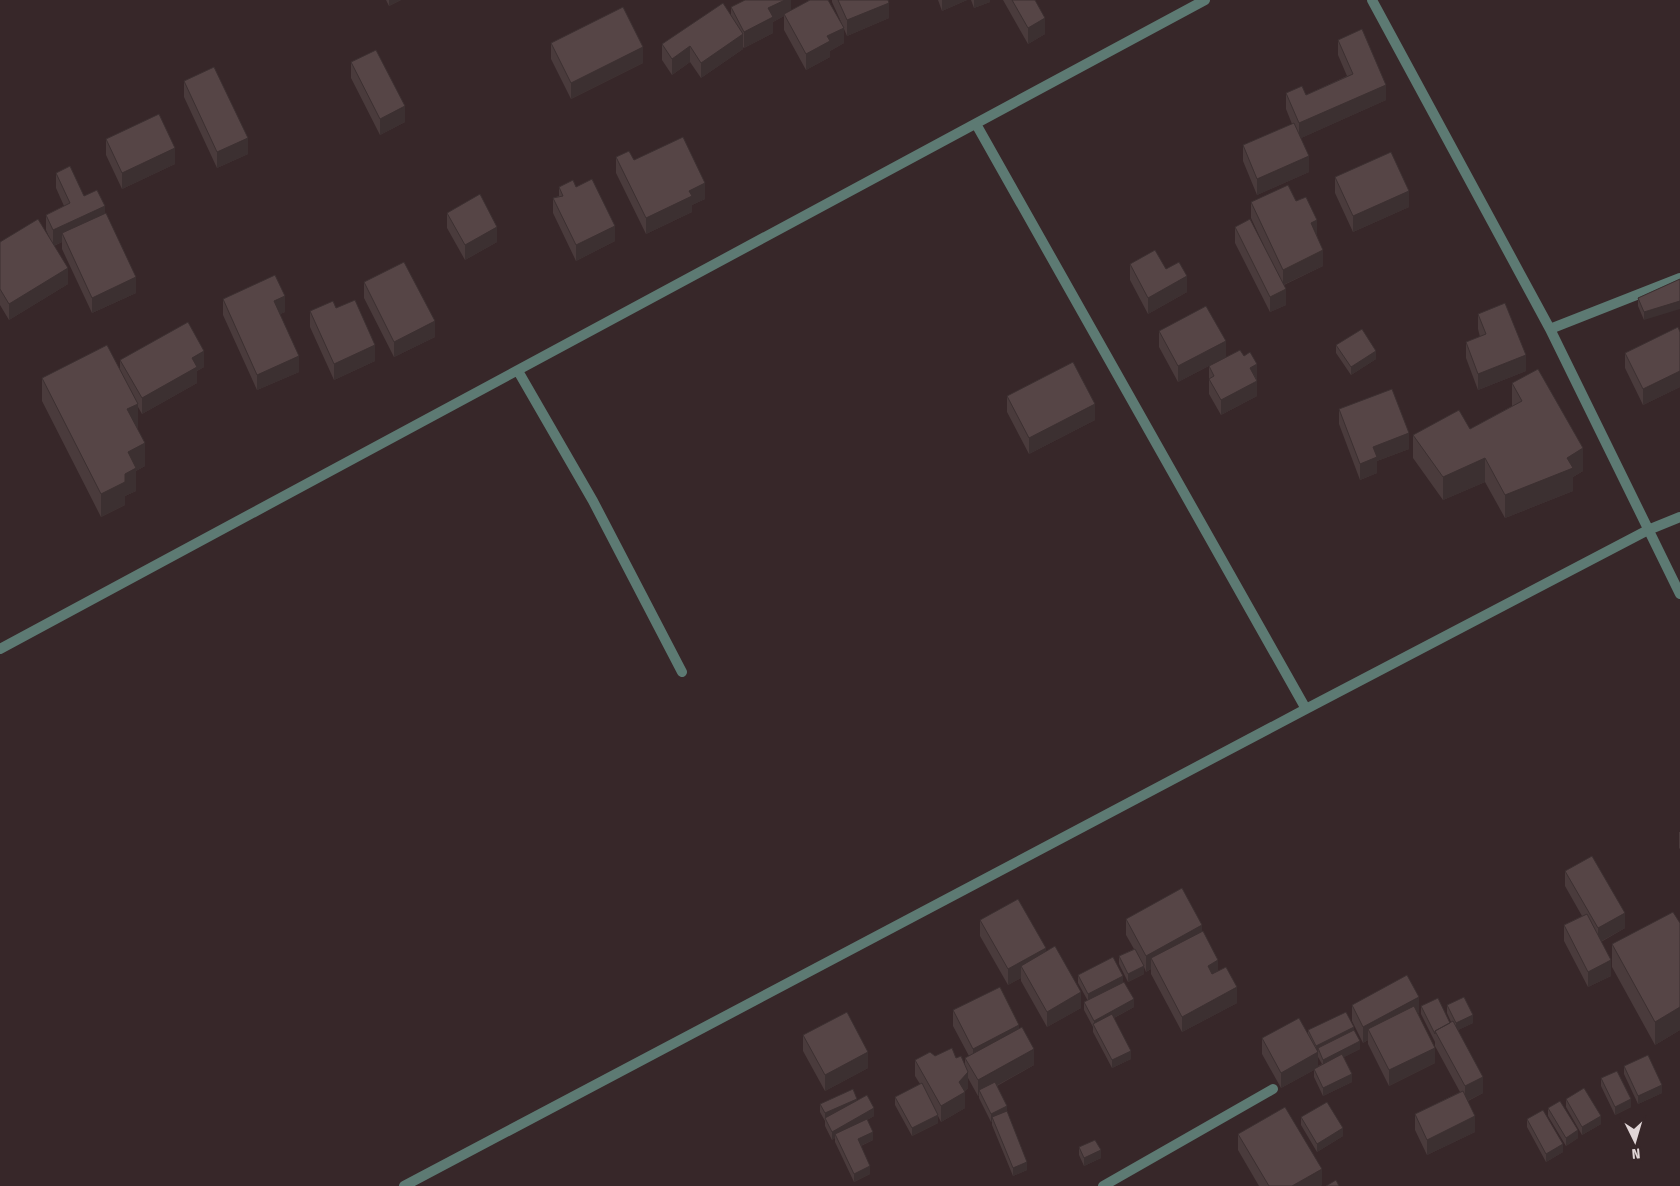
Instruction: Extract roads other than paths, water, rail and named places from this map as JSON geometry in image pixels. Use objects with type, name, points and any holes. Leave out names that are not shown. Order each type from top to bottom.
[{"type":"street","points":[[0,649],[1205,0]]},
{"type":"street","points":[[1372,0],[1550,329],[1680,594]]},
{"type":"street","points":[[976,124],[1306,709]]},
{"type":"street","points":[[1550,329],[1680,278]]},
{"type":"street","points":[[518,371],[593,501],[682,672]]},
{"type":"street","points":[[404,1186],[1306,709],[1648,530],[1680,517]]},
{"type":"street","points":[[1103,1186],[1273,1089]]}]
